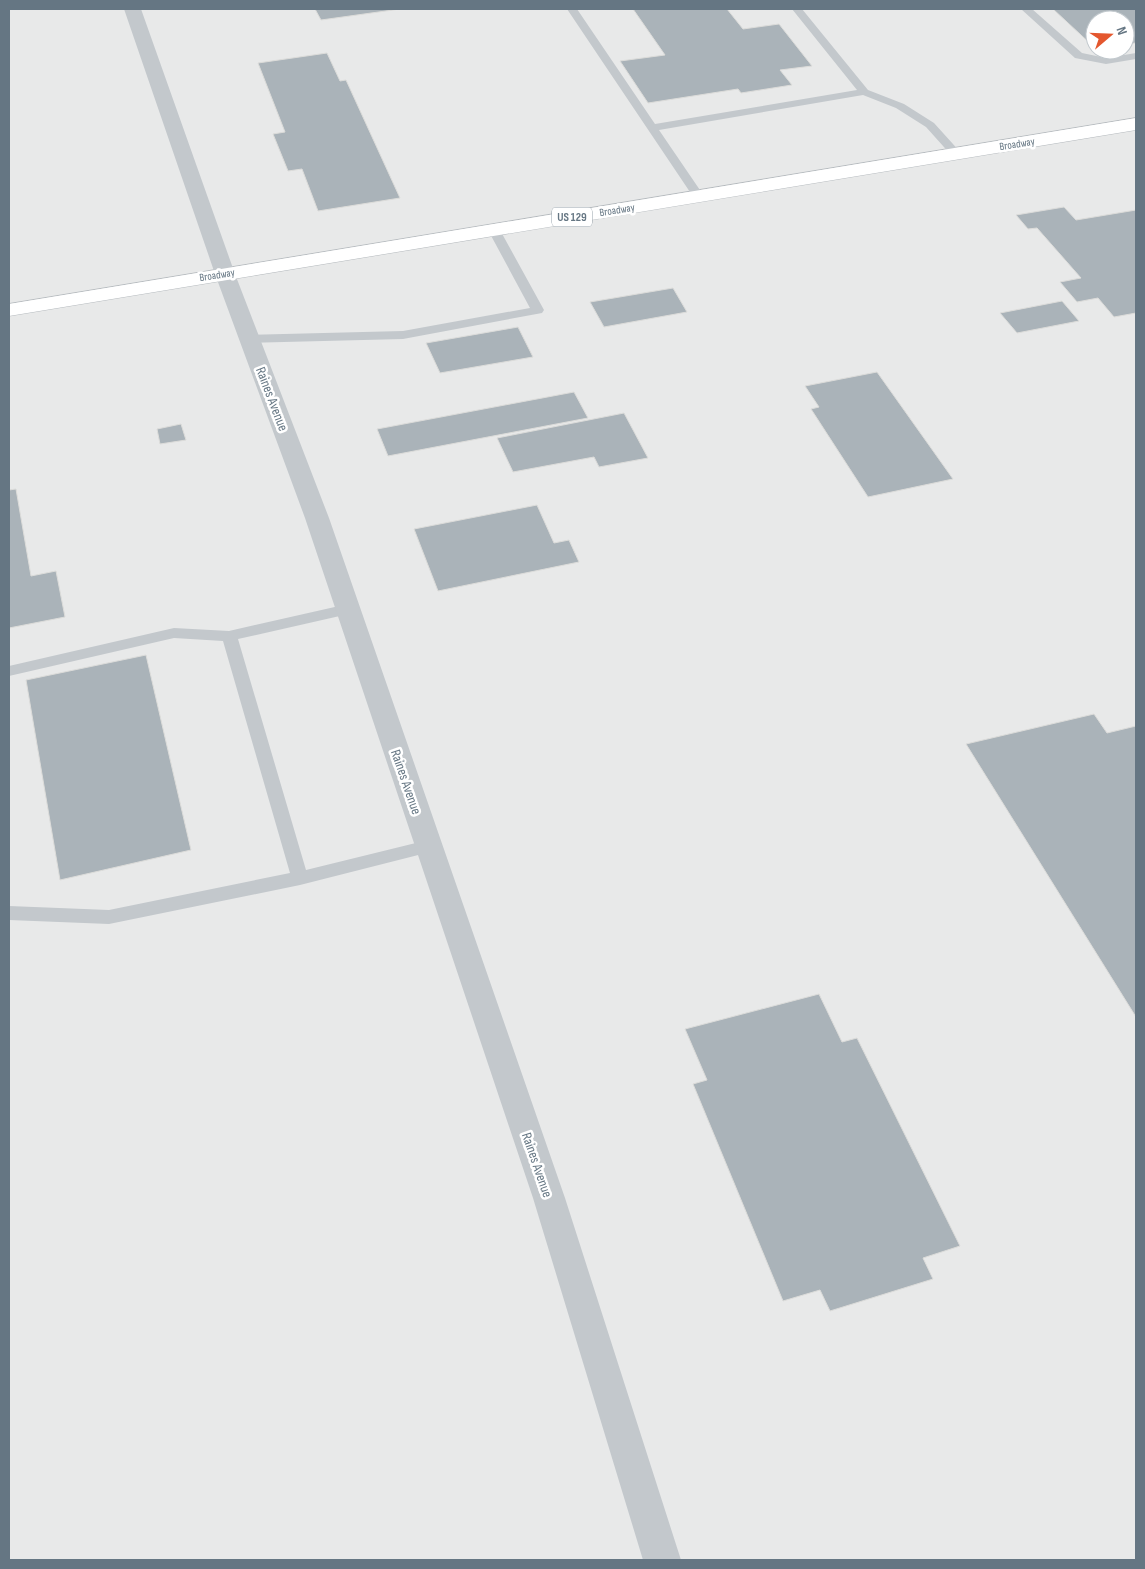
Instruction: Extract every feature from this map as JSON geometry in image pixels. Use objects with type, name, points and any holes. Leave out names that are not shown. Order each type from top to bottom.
[{"type":"main road","name":"Broadway","points":[[9,310],[1136,124]]},
{"type":"street","name":"Raines Avenue","points":[[132,9],[225,274],[317,518],[548,1198],[662,1560]]},
{"type":"lane","points":[[572,9],[698,196]]},
{"type":"lane","points":[[798,9],[864,92],[900,106],[930,125],[956,154]]},
{"type":"lane","points":[[1026,9],[1078,56],[1106,61],[1136,56]]},
{"type":"lane","points":[[652,128],[864,92]]},
{"type":"lane","points":[[249,338],[403,336],[538,310],[494,230]]},
{"type":"lane","points":[[9,671],[174,633],[229,636],[348,609]]},
{"type":"lane","points":[[229,636],[300,878]]},
{"type":"lane","points":[[9,913],[109,917],[300,878],[428,846]]},
{"type":"shaded area","points":[[9,9],[1136,9],[1136,1560],[9,1560]]},
{"type":"building","points":[[315,9],[400,9],[321,20]]},
{"type":"building","points":[[633,9],[727,9],[743,29],[779,24],[812,66],[780,70],[792,85],[741,93],[738,89],[648,103],[620,61],[665,55]]},
{"type":"building","points":[[1053,9],[1136,9],[1136,43],[1135,10],[1085,10],[1085,39]]},
{"type":"building","points":[[327,53],[340,81],[346,80],[400,198],[318,211],[302,169],[288,171],[273,134],[285,132],[258,63]]},
{"type":"building","points":[[1064,207],[1076,220],[1136,210],[1136,313],[1114,317],[1098,298],[1077,302],[1060,282],[1081,278],[1037,228],[1028,229],[1016,215]]},
{"type":"building","points":[[673,288],[687,312],[604,327],[590,302]]},
{"type":"building","points":[[1062,301],[1079,321],[1017,333],[1000,313]]},
{"type":"building","points":[[518,327],[533,357],[440,373],[426,343]]},
{"type":"building","points":[[877,372],[953,479],[868,497],[811,409],[819,407],[805,386]]},
{"type":"building","points":[[574,392],[588,418],[388,456],[377,429]]},
{"type":"building","points":[[624,413],[648,458],[599,467],[594,457],[513,472],[497,438]]},
{"type":"building","points":[[181,424],[186,440],[160,444],[157,429]]},
{"type":"building","points":[[16,489],[31,576],[56,571],[65,617],[9,628],[9,490]]},
{"type":"building","points":[[537,505],[554,543],[569,540],[579,562],[438,591],[414,529]]},
{"type":"building","points":[[146,655],[191,850],[60,880],[26,680]]},
{"type":"building","points":[[1094,714],[1107,733],[1136,726],[1136,1017],[966,744]]},
{"type":"building","points":[[819,994],[842,1042],[857,1038],[960,1246],[923,1258],[933,1279],[830,1311],[820,1290],[783,1301],[693,1084],[707,1080],[685,1029]]}]
